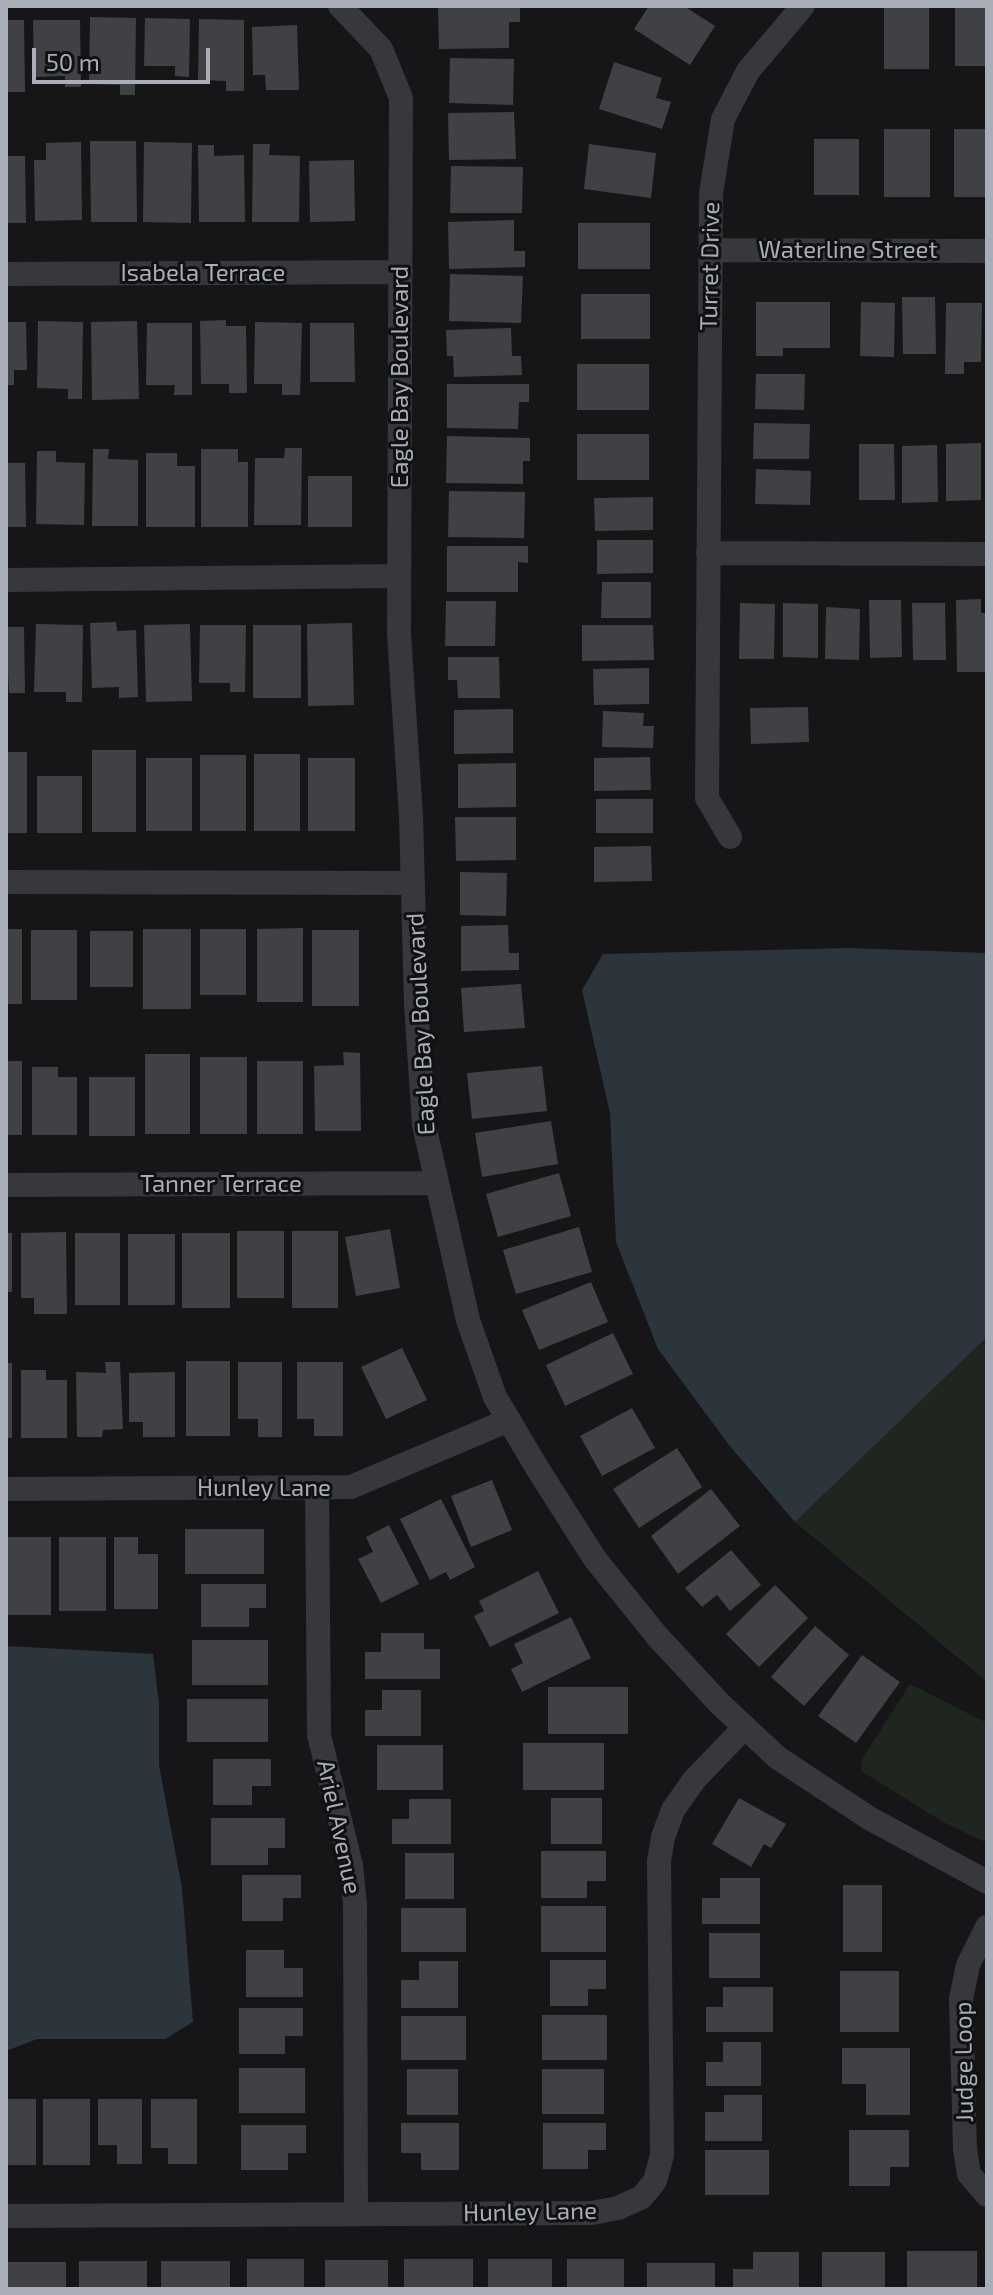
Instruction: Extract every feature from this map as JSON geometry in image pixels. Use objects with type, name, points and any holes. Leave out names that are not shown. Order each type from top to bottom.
[{"type":"street","name":"Eagle Bay Boulevard","points":[[340,6],[381,49],[401,98],[399,576],[424,1125],[468,1320],[495,1397],[595,1559],[657,1636],[778,1758],[869,1818],[987,1882]]},
{"type":"street","name":"Turret Drive","points":[[730,837],[707,798],[711,193],[723,119],[748,71],[803,6]]},
{"type":"street","name":"Waterline Street","points":[[710,250],[987,251]]},
{"type":"street","name":"Isabela Terrace","points":[[6,274],[401,272]]},
{"type":"street","points":[[708,553],[987,554]]},
{"type":"street","points":[[6,580],[399,576]]},
{"type":"street","points":[[6,882],[413,883]]},
{"type":"street","name":"Tanner Terrace","points":[[6,1185],[435,1183]]},
{"type":"street","name":"Hunley Lane","points":[[6,1489],[351,1487],[509,1420]]},
{"type":"street","name":"Ariel Avenue","points":[[317,1487],[319,1735],[351,1865],[355,1905],[356,2214]]},
{"type":"street","name":"Hunley Lane","points":[[6,2216],[592,2213],[618,2208],[642,2197],[662,2155],[659,1861],[663,1837],[673,1810],[694,1780],[745,1727]]},
{"type":"street","name":"Judge Loop","points":[[987,1927],[968,1965],[961,1999],[965,2149],[969,2174],[987,2195]]},
{"type":"shaded area","points":[[849,948],[987,953],[987,1337],[795,1522],[729,1445],[658,1349],[616,1242],[610,1113],[582,990],[603,954]]},
{"type":"shaded area","points":[[987,1337],[987,1682],[795,1522]]},
{"type":"shaded area","points":[[6,1646],[153,1654],[159,1704],[159,1765],[182,1888],[193,2022],[165,2039],[37,2039],[6,2051]]},
{"type":"shaded area","points":[[910,1684],[987,1723],[987,1843],[943,1822],[861,1771],[862,1759]]},
{"type":"building","points":[[438,6],[520,6],[520,22],[509,22],[509,48],[439,49]]},
{"type":"building","points":[[649,6],[684,6],[715,26],[690,65],[634,29]]},
{"type":"building","points":[[884,6],[929,6],[929,69],[884,69]]},
{"type":"building","points":[[955,6],[987,6],[987,66],[955,66]]},
{"type":"building","points":[[90,17],[136,18],[135,95],[120,95],[120,85],[89,84]]},
{"type":"building","points":[[145,18],[190,19],[189,77],[175,76],[175,66],[144,66]]},
{"type":"building","points":[[199,19],[244,20],[244,91],[226,91],[226,81],[198,80]]},
{"type":"building","points":[[6,20],[24,20],[25,92],[6,92]]},
{"type":"building","points":[[33,20],[80,20],[81,87],[65,87],[65,76],[34,77]]},
{"type":"building","points":[[297,25],[299,90],[266,90],[265,75],[253,75],[252,27]]},
{"type":"building","points":[[450,58],[514,59],[513,105],[449,103]]},
{"type":"building","points":[[614,62],[662,78],[656,98],[671,102],[662,129],[599,109]]},
{"type":"building","points":[[514,112],[516,159],[449,160],[448,113]]},
{"type":"building","points":[[884,129],[930,129],[930,197],[884,197]]},
{"type":"building","points":[[954,129],[987,129],[987,197],[954,197]]},
{"type":"building","points":[[814,139],[859,139],[859,195],[814,195]]},
{"type":"building","points":[[90,141],[136,141],[137,222],[91,222]]},
{"type":"building","points":[[81,142],[82,220],[35,221],[34,160],[46,160],[46,143]]},
{"type":"building","points":[[144,142],[192,143],[191,223],[143,222]]},
{"type":"building","points":[[253,144],[270,144],[269,155],[300,156],[299,222],[252,222]]},
{"type":"building","points":[[589,144],[656,153],[651,198],[584,189]]},
{"type":"building","points":[[198,145],[214,145],[214,156],[244,155],[245,222],[199,222]]},
{"type":"building","points":[[6,156],[25,156],[26,223],[6,223]]},
{"type":"building","points":[[354,160],[355,221],[310,222],[309,161]]},
{"type":"building","points":[[451,166],[523,167],[522,213],[450,213]]},
{"type":"building","points":[[514,220],[514,251],[525,251],[525,267],[449,269],[448,222]]},
{"type":"building","points":[[578,223],[650,223],[650,269],[578,269]]},
{"type":"building","points":[[450,274],[523,276],[521,323],[449,321]]},
{"type":"building","points":[[581,294],[650,294],[650,339],[581,339]]},
{"type":"building","points":[[902,297],[935,297],[936,354],[903,354]]},
{"type":"building","points":[[756,302],[830,302],[830,348],[783,348],[783,356],[756,356]]},
{"type":"building","points":[[861,302],[895,303],[894,357],[860,356]]},
{"type":"building","points":[[946,303],[982,303],[981,362],[964,362],[964,374],[945,374]]},
{"type":"building","points":[[226,320],[226,326],[246,326],[247,393],[229,393],[229,384],[201,384],[200,321]]},
{"type":"building","points":[[38,321],[83,322],[82,399],[68,399],[68,389],[37,388]]},
{"type":"building","points":[[137,321],[139,399],[92,400],[91,322]]},
{"type":"building","points":[[6,322],[26,322],[27,370],[14,370],[14,385],[6,385]]},
{"type":"building","points":[[255,322],[302,323],[300,395],[282,395],[282,384],[254,384]]},
{"type":"building","points":[[147,323],[192,323],[192,395],[174,395],[175,385],[146,385]]},
{"type":"building","points":[[310,323],[354,323],[355,382],[310,382]]},
{"type":"building","points":[[511,328],[512,356],[521,356],[522,375],[454,377],[453,356],[447,356],[446,330]]},
{"type":"building","points":[[577,364],[649,364],[649,410],[577,410]]},
{"type":"building","points":[[756,374],[805,374],[804,410],[755,409]]},
{"type":"building","points":[[447,384],[529,384],[529,402],[519,402],[518,429],[447,428]]},
{"type":"building","points":[[754,423],[810,424],[809,459],[753,459]]},
{"type":"building","points":[[577,434],[649,434],[649,480],[577,480]]},
{"type":"building","points":[[447,436],[530,438],[530,461],[523,461],[523,484],[446,483]]},
{"type":"building","points":[[981,443],[981,500],[946,501],[946,444]]},
{"type":"building","points":[[859,444],[894,444],[895,500],[859,500]]},
{"type":"building","points":[[937,445],[938,502],[902,503],[902,446]]},
{"type":"building","points":[[285,448],[302,448],[301,525],[254,525],[255,458],[284,458]]},
{"type":"building","points":[[93,449],[109,449],[108,459],[138,460],[138,526],[92,526]]},
{"type":"building","points":[[201,449],[238,449],[238,462],[248,462],[248,527],[201,527]]},
{"type":"building","points":[[37,451],[56,451],[56,462],[85,463],[84,525],[36,524]]},
{"type":"building","points":[[146,453],[177,453],[177,466],[195,466],[195,527],[146,527]]},
{"type":"building","points":[[6,463],[25,463],[26,527],[6,527]]},
{"type":"building","points":[[756,469],[811,471],[810,505],[755,504]]},
{"type":"building","points":[[308,476],[352,476],[352,527],[308,527]]},
{"type":"building","points":[[449,491],[525,492],[524,538],[448,537]]},
{"type":"building","points":[[653,497],[653,530],[595,531],[594,498]]},
{"type":"building","points":[[597,540],[653,540],[653,573],[597,574]]},
{"type":"building","points":[[447,546],[528,546],[528,563],[518,562],[518,592],[447,592]]},
{"type":"building","points":[[602,582],[651,582],[651,618],[601,618]]},
{"type":"building","points":[[981,599],[981,613],[987,613],[987,672],[957,672],[956,600]]},
{"type":"building","points":[[869,600],[901,600],[902,657],[870,658]]},
{"type":"building","points":[[446,601],[496,601],[495,646],[445,646]]},
{"type":"building","points":[[740,603],[775,604],[774,659],[739,659]]},
{"type":"building","points":[[783,603],[818,604],[818,658],[783,657]]},
{"type":"building","points":[[912,603],[945,603],[946,660],[913,660]]},
{"type":"building","points":[[826,607],[860,609],[859,660],[825,659]]},
{"type":"building","points":[[116,622],[117,631],[136,630],[138,697],[119,698],[119,687],[92,688],[90,623]]},
{"type":"building","points":[[352,623],[354,705],[308,706],[307,624]]},
{"type":"building","points":[[36,624],[83,625],[82,702],[66,702],[66,692],[34,692]]},
{"type":"building","points":[[190,624],[192,701],[146,702],[144,625]]},
{"type":"building","points":[[200,625],[246,625],[245,692],[230,692],[230,683],[199,683]]},
{"type":"building","points":[[253,625],[301,625],[301,698],[253,698]]},
{"type":"building","points":[[582,625],[653,625],[654,660],[582,661]]},
{"type":"building","points":[[6,627],[24,627],[25,693],[9,693]]},
{"type":"building","points":[[448,657],[499,657],[500,698],[458,698],[457,680],[448,680]]},
{"type":"building","points":[[649,668],[649,704],[594,705],[593,669]]},
{"type":"building","points":[[808,707],[809,742],[751,744],[750,708]]},
{"type":"building","points":[[513,709],[513,753],[454,754],[454,710]]},
{"type":"building","points":[[603,711],[644,713],[643,726],[654,726],[653,748],[602,747]]},
{"type":"building","points":[[92,750],[136,750],[136,832],[92,832]]},
{"type":"building","points":[[6,752],[27,752],[27,833],[6,833]]},
{"type":"building","points":[[254,754],[300,754],[300,831],[254,831]]},
{"type":"building","points":[[200,755],[246,755],[246,831],[200,831]]},
{"type":"building","points":[[650,757],[651,790],[594,791],[594,758]]},
{"type":"building","points":[[146,758],[192,758],[192,831],[146,831]]},
{"type":"building","points":[[308,758],[355,758],[355,831],[308,831]]},
{"type":"building","points":[[516,763],[516,807],[458,808],[458,764]]},
{"type":"building","points":[[37,776],[82,776],[82,833],[37,833]]},
{"type":"building","points":[[596,799],[653,799],[653,833],[596,833]]},
{"type":"building","points":[[455,817],[516,817],[516,860],[456,861]]},
{"type":"building","points":[[651,846],[652,881],[594,882],[594,847]]},
{"type":"building","points":[[460,872],[507,873],[506,916],[460,915]]},
{"type":"building","points":[[508,925],[509,953],[519,953],[519,970],[461,971],[461,926]]},
{"type":"building","points":[[303,928],[303,1002],[257,1002],[257,929]]},
{"type":"building","points":[[6,929],[22,929],[22,1004],[6,1004]]},
{"type":"building","points":[[143,929],[191,929],[191,1009],[143,1009]]},
{"type":"building","points":[[200,929],[246,929],[246,995],[200,995]]},
{"type":"building","points":[[31,930],[77,930],[77,1000],[31,1000]]},
{"type":"building","points":[[312,930],[359,930],[359,1006],[312,1006]]},
{"type":"building","points":[[90,931],[133,931],[133,987],[90,987]]},
{"type":"building","points":[[521,984],[525,1028],[464,1032],[461,988]]},
{"type":"building","points":[[343,1052],[360,1053],[361,1131],[315,1131],[314,1066],[344,1065]]},
{"type":"building","points":[[145,1054],[190,1054],[190,1134],[145,1134]]},
{"type":"building","points":[[200,1057],[247,1057],[247,1134],[200,1134]]},
{"type":"building","points":[[6,1061],[22,1061],[22,1135],[6,1135]]},
{"type":"building","points":[[257,1061],[303,1061],[303,1134],[257,1134]]},
{"type":"building","points":[[542,1066],[547,1111],[472,1119],[467,1073]]},
{"type":"building","points":[[32,1067],[58,1067],[58,1077],[77,1077],[77,1135],[32,1135]]},
{"type":"building","points":[[89,1077],[135,1077],[135,1136],[89,1136]]},
{"type":"building","points":[[551,1121],[558,1164],[482,1177],[475,1133]]},
{"type":"building","points":[[559,1173],[571,1216],[498,1237],[486,1194]]},
{"type":"building","points":[[579,1227],[592,1272],[516,1294],[503,1250]]},
{"type":"building","points":[[390,1229],[400,1288],[356,1296],[345,1237]]},
{"type":"building","points":[[237,1231],[284,1231],[284,1298],[237,1298]]},
{"type":"building","points":[[292,1231],[338,1231],[338,1308],[292,1308]]},
{"type":"building","points":[[66,1232],[67,1314],[34,1314],[34,1298],[21,1298],[21,1233]]},
{"type":"building","points":[[6,1233],[12,1233],[12,1292],[6,1292]]},
{"type":"building","points":[[75,1233],[120,1233],[120,1305],[75,1305]]},
{"type":"building","points":[[182,1233],[230,1233],[230,1308],[182,1308]]},
{"type":"building","points":[[128,1234],[175,1234],[175,1305],[128,1305]]},
{"type":"building","points":[[591,1282],[608,1322],[539,1350],[522,1310]]},
{"type":"building","points":[[613,1333],[633,1374],[565,1406],[546,1365]]},
{"type":"building","points":[[402,1348],[427,1400],[386,1419],[361,1367]]},
{"type":"building","points":[[186,1361],[230,1361],[230,1436],[186,1436]]},
{"type":"building","points":[[105,1362],[120,1362],[123,1429],[103,1430],[102,1437],[77,1437],[76,1372],[106,1373]]},
{"type":"building","points":[[238,1362],[282,1362],[282,1437],[258,1437],[258,1419],[238,1419]]},
{"type":"building","points":[[297,1362],[343,1362],[343,1436],[314,1436],[314,1419],[297,1419]]},
{"type":"building","points":[[6,1363],[12,1363],[12,1438],[6,1438]]},
{"type":"building","points":[[21,1370],[46,1370],[46,1380],[67,1380],[67,1438],[21,1438]]},
{"type":"building","points":[[175,1372],[175,1437],[143,1437],[143,1422],[129,1422],[129,1373]]},
{"type":"building","points":[[632,1408],[655,1448],[602,1476],[580,1436]]},
{"type":"building","points":[[677,1448],[702,1487],[639,1528],[613,1489]]},
{"type":"building","points":[[492,1480],[512,1530],[471,1547],[451,1496]]},
{"type":"building","points":[[711,1489],[740,1526],[678,1574],[651,1536]]},
{"type":"building","points":[[441,1499],[475,1567],[450,1580],[446,1572],[430,1580],[400,1519]]},
{"type":"building","points":[[389,1525],[419,1584],[381,1603],[358,1559],[373,1552],[366,1537]]},
{"type":"building","points":[[185,1529],[264,1529],[264,1574],[185,1574]]},
{"type":"building","points":[[6,1537],[51,1537],[51,1615],[6,1615]]},
{"type":"building","points":[[59,1537],[106,1537],[106,1611],[59,1611]]},
{"type":"building","points":[[114,1537],[138,1537],[138,1554],[158,1554],[158,1609],[114,1609]]},
{"type":"building","points":[[731,1550],[761,1585],[730,1611],[717,1595],[702,1607],[685,1588]]},
{"type":"building","points":[[538,1571],[559,1613],[490,1647],[474,1616],[484,1611],[479,1601]]},
{"type":"building","points":[[201,1584],[266,1584],[266,1608],[249,1608],[249,1627],[201,1627]]},
{"type":"building","points":[[775,1585],[808,1618],[759,1667],[726,1634]]},
{"type":"building","points":[[571,1617],[591,1658],[522,1692],[511,1669],[523,1663],[514,1644]]},
{"type":"building","points":[[815,1626],[849,1655],[804,1706],[771,1677]]},
{"type":"building","points":[[381,1633],[424,1633],[424,1649],[440,1649],[440,1679],[365,1679],[365,1652],[381,1652]]},
{"type":"building","points":[[192,1640],[268,1640],[268,1685],[192,1685]]},
{"type":"building","points":[[862,1655],[900,1682],[856,1743],[818,1716]]},
{"type":"building","points":[[548,1687],[628,1687],[628,1734],[548,1734]]},
{"type":"building","points":[[382,1690],[421,1690],[421,1736],[365,1736],[365,1710],[382,1710]]},
{"type":"building","points":[[187,1699],[268,1699],[268,1742],[187,1742]]},
{"type":"building","points":[[523,1743],[604,1743],[604,1790],[523,1790]]},
{"type":"building","points":[[377,1745],[443,1745],[443,1790],[377,1790]]},
{"type":"building","points":[[213,1759],[271,1759],[271,1786],[252,1786],[252,1805],[213,1805]]},
{"type":"building","points":[[551,1798],[602,1798],[602,1844],[551,1844]]},
{"type":"building","points":[[739,1798],[786,1824],[771,1848],[764,1844],[751,1867],[712,1844]]},
{"type":"building","points":[[409,1799],[451,1799],[451,1844],[392,1844],[392,1819],[409,1819]]},
{"type":"building","points":[[211,1818],[285,1818],[285,1848],[268,1848],[268,1865],[211,1865]]},
{"type":"building","points":[[541,1851],[606,1851],[606,1881],[587,1881],[587,1898],[541,1898]]},
{"type":"building","points":[[405,1853],[454,1853],[454,1899],[405,1899]]},
{"type":"building","points":[[242,1875],[301,1875],[301,1898],[283,1898],[283,1921],[242,1921]]},
{"type":"building","points":[[720,1878],[760,1878],[760,1924],[702,1924],[702,1898],[720,1898]]},
{"type":"building","points":[[843,1885],[882,1885],[882,1952],[843,1952]]},
{"type":"building","points":[[541,1906],[606,1906],[606,1952],[541,1952]]},
{"type":"building","points":[[401,1908],[466,1908],[466,1952],[401,1952]]},
{"type":"building","points":[[709,1933],[760,1933],[760,1978],[709,1978]]},
{"type":"building","points":[[246,1950],[284,1950],[284,1968],[303,1968],[303,1997],[246,1997]]},
{"type":"building","points":[[550,1960],[606,1960],[606,1989],[588,1989],[588,2006],[550,2006]]},
{"type":"building","points":[[419,1961],[458,1961],[458,2008],[401,2008],[401,1980],[419,1980]]},
{"type":"building","points":[[840,1971],[899,1971],[899,2032],[840,2032]]},
{"type":"building","points":[[723,1987],[773,1987],[773,2032],[706,2032],[706,2007],[723,2007]]},
{"type":"building","points":[[239,2008],[303,2008],[303,2036],[285,2036],[285,2054],[239,2054]]},
{"type":"building","points":[[542,2015],[607,2015],[607,2060],[542,2060]]},
{"type":"building","points":[[401,2016],[466,2016],[466,2060],[401,2060]]},
{"type":"building","points":[[723,2042],[761,2042],[761,2086],[706,2086],[706,2062],[723,2062]]},
{"type":"building","points":[[842,2048],[910,2048],[910,2115],[866,2115],[866,2084],[842,2084]]},
{"type":"building","points":[[239,2068],[305,2068],[305,2113],[239,2113]]},
{"type":"building","points":[[407,2069],[458,2069],[458,2115],[407,2115]]},
{"type":"building","points":[[542,2069],[604,2069],[604,2114],[542,2114]]},
{"type":"building","points":[[724,2095],[762,2095],[762,2141],[705,2141],[705,2112],[724,2112]]},
{"type":"building","points":[[6,2099],[36,2099],[36,2165],[7,2165]]},
{"type":"building","points":[[43,2099],[90,2099],[90,2165],[43,2165]]},
{"type":"building","points":[[98,2099],[142,2099],[142,2164],[117,2164],[117,2145],[98,2145]]},
{"type":"building","points":[[151,2099],[197,2099],[197,2164],[168,2164],[168,2148],[151,2148]]},
{"type":"building","points":[[401,2123],[459,2123],[459,2170],[421,2170],[421,2153],[401,2153]]},
{"type":"building","points":[[543,2123],[606,2123],[606,2150],[588,2150],[588,2169],[543,2169]]},
{"type":"building","points":[[241,2125],[306,2125],[306,2153],[288,2153],[288,2170],[241,2170]]},
{"type":"building","points":[[849,2130],[909,2130],[909,2167],[890,2167],[890,2186],[849,2186]]},
{"type":"building","points":[[705,2150],[769,2150],[769,2195],[705,2195]]},
{"type":"building","points":[[907,2251],[977,2251],[977,2289],[907,2289]]},
{"type":"building","points":[[753,2252],[799,2252],[799,2289],[733,2289],[733,2269],[753,2269]]},
{"type":"building","points":[[822,2252],[885,2252],[885,2289],[822,2289]]},
{"type":"building","points":[[247,2259],[304,2259],[304,2289],[247,2289]]},
{"type":"building","points":[[404,2259],[473,2259],[473,2289],[404,2289]]},
{"type":"building","points":[[488,2259],[552,2259],[552,2289],[488,2289]]},
{"type":"building","points":[[567,2259],[624,2259],[624,2289],[567,2289]]},
{"type":"building","points":[[325,2260],[388,2260],[388,2289],[325,2289]]},
{"type":"building","points":[[79,2261],[147,2261],[147,2289],[79,2289]]},
{"type":"building","points":[[161,2261],[230,2261],[230,2289],[161,2289]]},
{"type":"building","points":[[6,2262],[66,2262],[66,2289],[6,2289]]},
{"type":"building","points":[[647,2263],[715,2263],[715,2289],[647,2289]]}]
